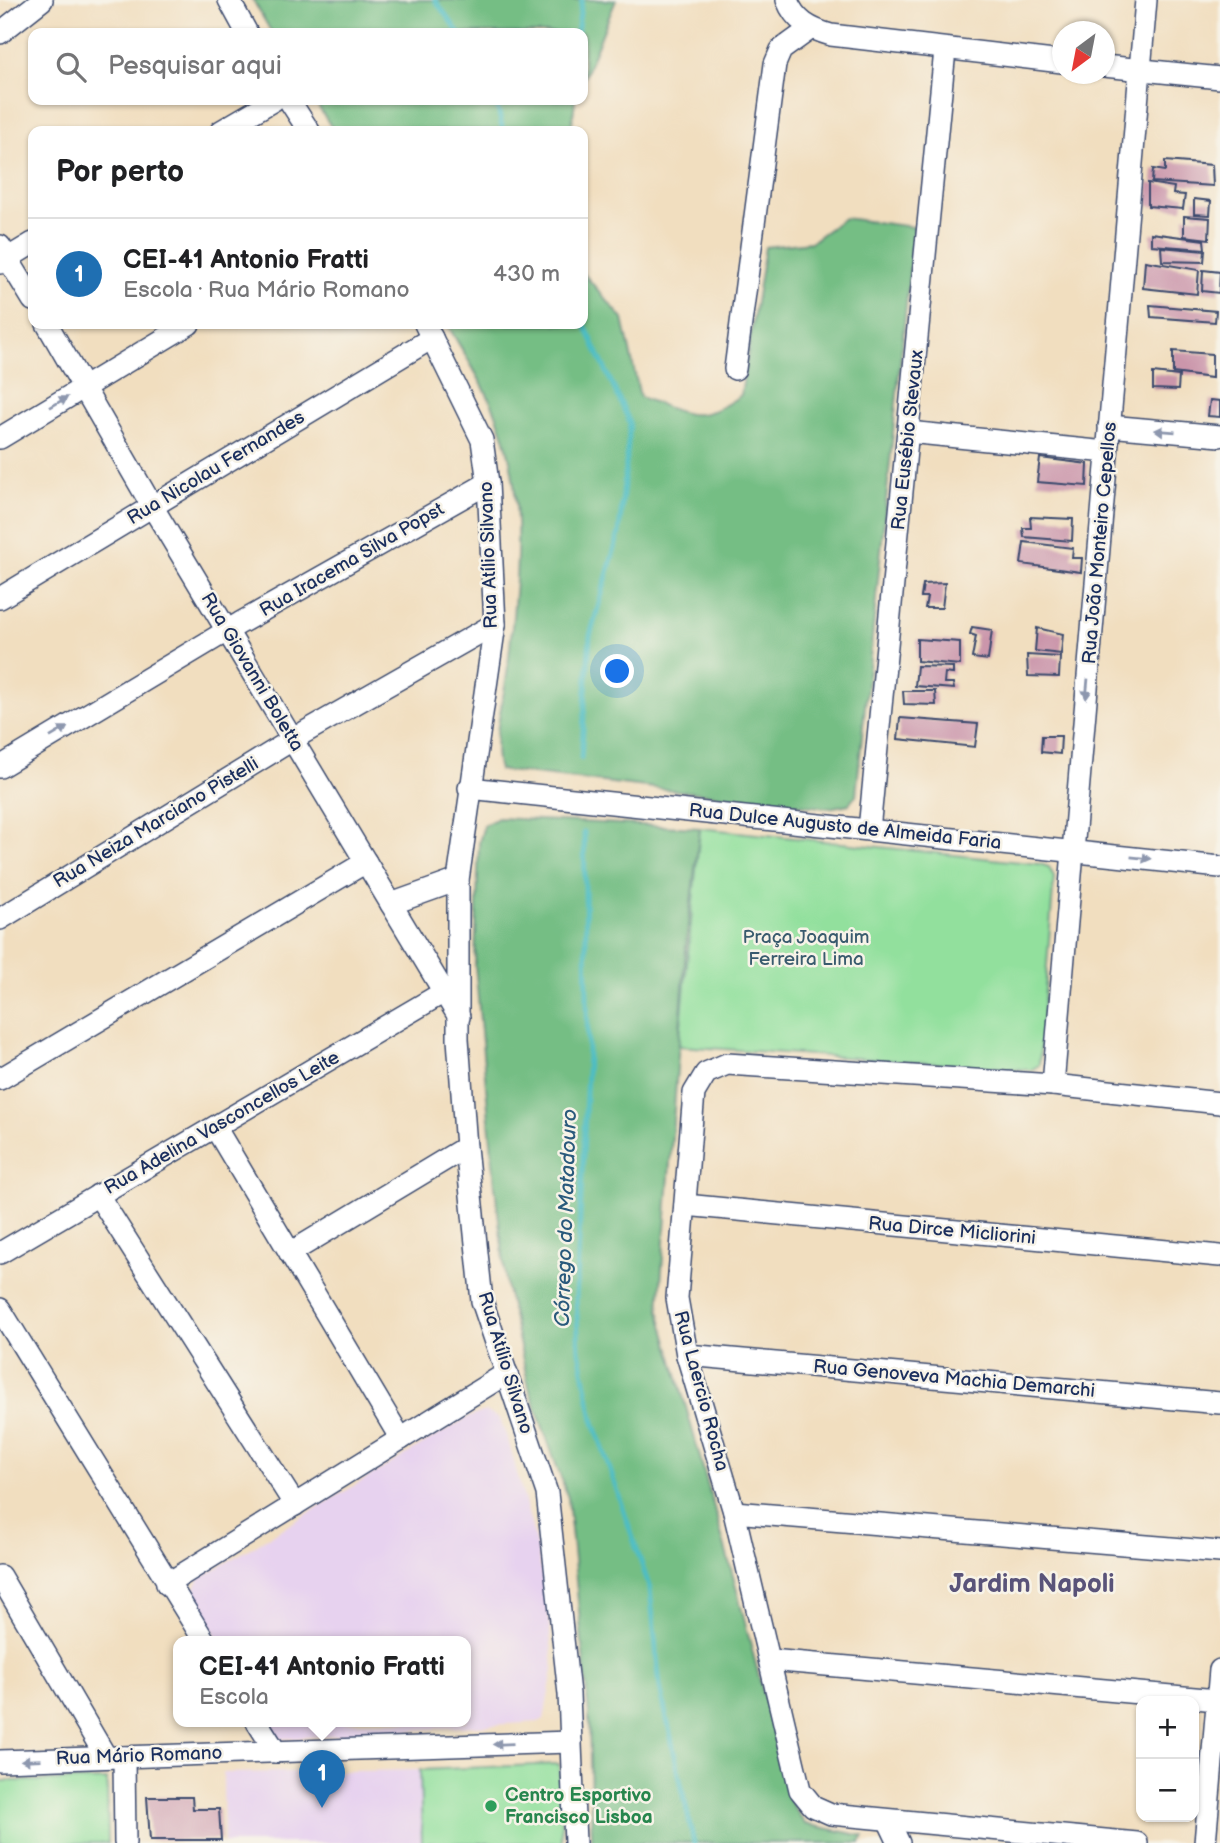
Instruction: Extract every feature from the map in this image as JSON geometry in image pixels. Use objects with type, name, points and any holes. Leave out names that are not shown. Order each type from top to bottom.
[{"type":"street","points":[[0,33],[42,0]]},
{"type":"street","points":[[229,0],[244,28]]},
{"type":"street","points":[[787,0],[791,12],[810,29],[831,35],[1052,61]]},
{"type":"street","name":"Rua João Monteiro Cepellos","points":[[1053,1085],[1146,0]]},
{"type":"street","points":[[734,369],[775,64],[790,41],[810,29]]},
{"type":"street","name":"Rua Eusébio Stevaux","points":[[869,830],[946,50]]},
{"type":"street","points":[[1115,67],[1220,78]]},
{"type":"street","points":[[230,126],[265,105]]},
{"type":"street","points":[[292,105],[306,126]]},
{"type":"street","points":[[28,245],[3,256],[28,293]]},
{"type":"street","name":"Rua Giovanni Boletta","points":[[50,329],[152,506],[460,1019]]},
{"type":"street","points":[[0,438],[181,329]]},
{"type":"street","name":"Rua Atílio Silvano","points":[[429,331],[482,440],[488,483],[495,624],[469,788],[458,880],[458,1039],[482,1301],[547,1493],[571,1742],[575,1843]]},
{"type":"street","name":"Rua Nicolau Fernandes","points":[[0,598],[152,506],[429,331]]},
{"type":"street","points":[[1110,426],[1220,436]]},
{"type":"street","points":[[908,432],[1107,452]]},
{"type":"street","name":"Rua Iracema Silva Popst","points":[[0,767],[228,631],[488,483]]},
{"type":"street","name":"Rua Neiza Marciano Pistelli","points":[[0,919],[293,740],[495,624]]},
{"type":"street","name":"Rua Dulce Augusto de Almeida Faria","points":[[469,788],[1220,867]]},
{"type":"street","points":[[0,1079],[366,862]]},
{"type":"street","points":[[391,904],[458,880]]},
{"type":"street","name":"Rua Adelina Vasconcellos Leite","points":[[0,1253],[444,992]]},
{"type":"street","name":"Rua Laercio Rocha","points":[[1137,1843],[922,1834],[889,1822],[831,1815],[813,1806],[800,1790],[734,1512],[687,1355],[677,1298],[694,1093],[706,1073],[727,1064],[1053,1085],[1220,1103]]},
{"type":"street","points":[[215,1127],[401,1439]]},
{"type":"street","points":[[290,1253],[466,1147]]},
{"type":"street","points":[[98,1195],[295,1505]]},
{"type":"street","name":"Rua Dirce Micliorini","points":[[685,1205],[1220,1256]]},
{"type":"street","points":[[0,1309],[201,1636]]},
{"type":"street","name":"Rua Genoveva Machia Demarchi","points":[[687,1355],[1220,1403]]},
{"type":"street","points":[[167,1584],[507,1373]]},
{"type":"street","points":[[734,1512],[1220,1552]]},
{"type":"street","points":[[0,1577],[115,1757],[125,1843]]},
{"type":"street","points":[[770,1660],[1217,1700]]},
{"type":"street","points":[[1205,1843],[1220,1670]]},
{"type":"street","points":[[260,1727],[276,1752]]},
{"type":"street","name":"Rua Mário Romano","points":[[0,1761],[571,1742]]},
{"type":"street","points":[[889,1822],[899,1843]]},
{"type":"shaded area","points":[[485,1411],[500,1419],[534,1535],[548,1606],[553,1669],[544,1719],[538,1722],[471,1726],[471,1636],[216,1636],[192,1595],[199,1579],[467,1418]]},
{"type":"shaded area","points":[[272,1727],[462,1727],[280,1739]]},
{"type":"shaded area","points":[[420,1770],[422,1843],[224,1843],[223,1773]]},
{"type":"green space","points":[[253,0],[616,0],[588,68],[588,28],[269,28]]},
{"type":"green space","points":[[317,105],[574,105],[572,126],[331,126]]},
{"type":"green space","points":[[844,218],[914,227],[856,795],[849,804],[829,808],[499,770],[497,732],[515,599],[515,496],[511,463],[502,430],[489,398],[450,329],[588,329],[588,279],[623,319],[640,397],[681,412],[702,414],[714,411],[741,395],[765,247],[811,242]]},
{"type":"green space","points":[[498,818],[700,828],[687,935],[659,1310],[736,1587],[791,1802],[805,1824],[864,1836],[860,1843],[592,1843],[589,1715],[568,1498],[530,1391],[507,1289],[495,1186],[475,965],[479,843],[484,825]]},
{"type":"green space","name":"Praça Joaquim Ferreira Lima","points":[[700,828],[1049,867],[1054,877],[1039,1065],[1031,1070],[679,1046]]},
{"type":"green space","name":"Centro Esportivo Francisco Lisboa","points":[[559,1764],[562,1843],[422,1843],[420,1770]]},
{"type":"green space","points":[[107,1780],[108,1843],[0,1843],[0,1781]]},
{"type":"building","points":[[1165,161],[1212,165],[1213,186],[1152,182],[1153,169],[1165,171]]},
{"type":"building","points":[[1148,183],[1174,187],[1173,194],[1185,195],[1183,209],[1148,206]]},
{"type":"building","points":[[1194,199],[1211,201],[1210,215],[1194,214]]},
{"type":"building","points":[[1184,216],[1210,218],[1209,239],[1184,236]]},
{"type":"building","points":[[1151,233],[1204,240],[1205,249],[1151,245]]},
{"type":"building","points":[[1161,247],[1205,251],[1204,262],[1162,261]]},
{"type":"building","points":[[1145,261],[1199,270],[1197,294],[1143,288]]},
{"type":"building","points":[[1203,270],[1220,272],[1219,293],[1202,291]]},
{"type":"building","points":[[1150,305],[1216,311],[1215,322],[1151,317]]},
{"type":"building","points":[[1173,351],[1212,354],[1212,378],[1173,373]]},
{"type":"building","points":[[1153,373],[1179,376],[1178,390],[1153,389]]},
{"type":"building","points":[[1210,400],[1220,401],[1220,417],[1208,416]]},
{"type":"building","points":[[1040,458],[1088,464],[1087,486],[1037,482]]},
{"type":"building","points":[[1030,517],[1073,519],[1072,541],[1024,537],[1023,528],[1031,528]]},
{"type":"building","points":[[1024,542],[1073,548],[1072,558],[1082,558],[1081,572],[1021,564]]},
{"type":"building","points":[[945,583],[942,608],[925,608],[927,597],[921,597],[923,584]]},
{"type":"building","points":[[972,627],[992,630],[988,660],[972,658],[976,636],[970,634]]},
{"type":"building","points":[[1037,628],[1063,634],[1061,654],[1035,651]]},
{"type":"building","points":[[917,639],[960,642],[960,665],[917,661]]},
{"type":"building","points":[[1027,655],[1060,657],[1059,677],[1028,676]]},
{"type":"building","points":[[917,666],[953,667],[953,674],[945,673],[944,683],[953,683],[954,689],[915,686]]},
{"type":"building","points":[[903,691],[935,691],[936,705],[904,704]]},
{"type":"building","points":[[900,718],[978,724],[975,747],[898,739]]},
{"type":"building","points":[[1042,736],[1061,736],[1060,754],[1041,752]]},
{"type":"building","points":[[147,1797],[192,1797],[193,1809],[219,1809],[221,1840],[150,1840]]},
{"type":"waterway","name":"Córrego do Matadouro","points":[[435,0],[455,28]]},
{"type":"waterway","points":[[578,28],[582,0]]},
{"type":"waterway","name":"Córrego do Matadouro","points":[[497,105],[502,126]]},
{"type":"waterway","name":"Córrego do Matadouro","points":[[581,758],[590,636],[619,533],[630,423],[587,329]]},
{"type":"waterway","name":"Córrego do Matadouro","points":[[584,832],[588,1053],[576,1299],[579,1351],[593,1419],[650,1589],[660,1687],[694,1843]]},
{"type":"place","name":"Centro Esportivo Francisco Lisboa","points":[[491,1806]]},
{"type":"place","name":"CEI-41 Antonio Fratti","points":[[322,1808]]},
{"type":"district","name":"Jardim Napoli","points":[[1032,1584]]}]
